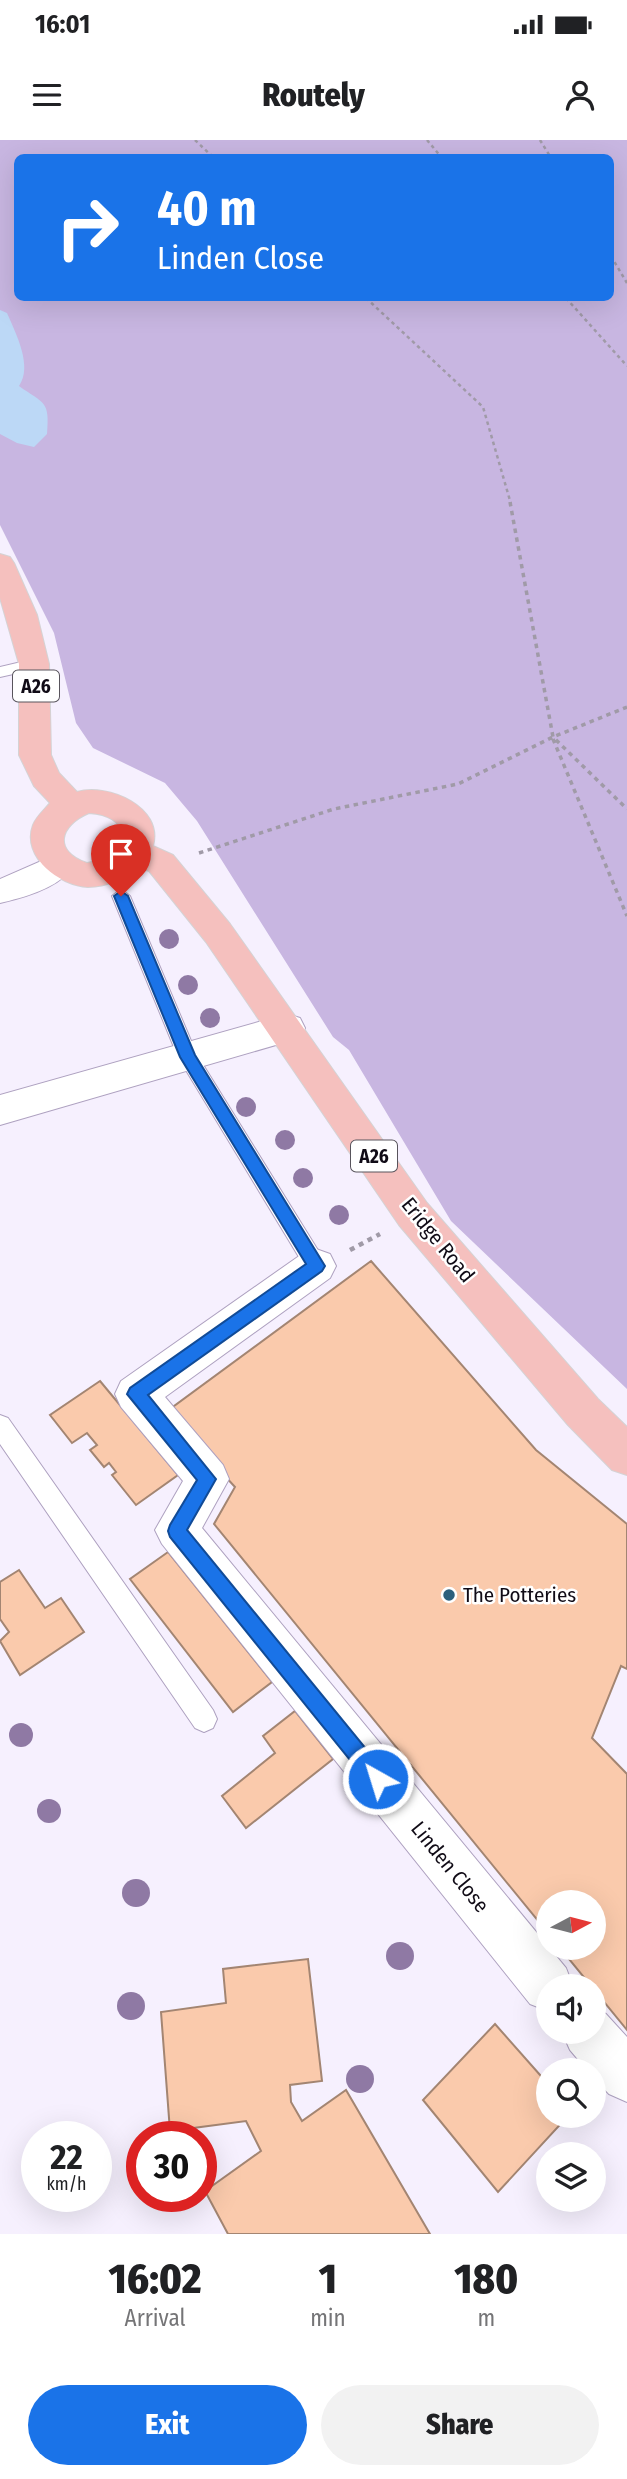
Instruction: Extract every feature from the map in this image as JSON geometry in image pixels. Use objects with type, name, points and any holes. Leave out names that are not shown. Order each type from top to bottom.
[{"type":"highway","name":"A26","points":[[0,563],[11,617],[34,664],[37,702],[35,755],[45,778],[69,804]]},
{"type":"highway","points":[[103,802],[131,815],[138,827],[139,839],[147,857],[90,873],[72,873],[55,867],[38,850],[37,830],[55,810],[69,804],[103,802]]},
{"type":"highway","name":"Eridge Road","points":[[147,857],[218,933],[287,1028],[413,1213],[583,1412],[627,1456]]},
{"type":"street","points":[[0,891],[13,888],[55,867]]},
{"type":"street","points":[[0,1111],[287,1028]]},
{"type":"street","name":"Linden Close","points":[[316,1266],[136,1394],[208,1479],[177,1531],[538,1974]]},
{"type":"street","points":[[599,2044],[627,2076]]},
{"type":"lane","points":[[0,671],[34,664]]},
{"type":"lane","points":[[121,896],[188,1057],[316,1266]]},
{"type":"lane","points":[[0,1425],[204,1719]]},
{"type":"path","points":[[195,140],[210,154]]},
{"type":"path","points":[[427,140],[439,154]]},
{"type":"path","points":[[614,261],[627,283]]},
{"type":"path","points":[[369,301],[484,407],[515,519],[553,737],[627,916]]},
{"type":"path","points":[[569,301],[627,366]]},
{"type":"path","points":[[147,857],[240,842],[334,809],[458,784],[553,737],[627,708]]},
{"type":"path","points":[[553,737],[627,809]]},
{"type":"shaded area","points":[[0,140],[627,140],[627,1389],[451,1221],[349,1050],[333,1037],[197,821],[165,783],[93,748],[76,723],[54,633],[0,525]]},
{"type":"water","points":[[0,310],[7,313],[22,350],[24,369],[19,386],[40,400],[46,409],[47,434],[34,447],[17,443],[0,434]]},
{"type":"building","name":"The Potteries","points":[[371,1261],[536,1450],[627,1524],[627,1669],[621,1666],[592,1738],[627,1774],[627,2030],[606,2004],[606,1974],[581,1974],[570,1960],[606,1960],[606,1890],[536,1890],[536,1918],[214,1524],[235,1487],[166,1412]]},
{"type":"building","points":[[100,1381],[178,1475],[136,1505],[112,1475],[116,1472],[109,1463],[104,1467],[90,1450],[97,1445],[87,1433],[72,1443],[50,1415]]},
{"type":"building","points":[[168,1552],[272,1682],[233,1712],[130,1579]]},
{"type":"building","points":[[19,1570],[45,1608],[61,1598],[84,1632],[20,1675],[0,1641],[9,1632],[0,1619],[0,1582]]},
{"type":"building","points":[[295,1711],[333,1759],[246,1828],[222,1796],[275,1753],[263,1736]]},
{"type":"building","points":[[308,1959],[322,2081],[290,2085],[291,2102],[302,2121],[346,2090],[430,2234],[228,2234],[216,2212],[217,2182],[261,2151],[246,2121],[217,2125],[217,2121],[169,2121],[161,2012],[226,2003],[223,1969]]},
{"type":"building","points":[[495,2024],[536,2070],[536,2128],[557,2128],[544,2142],[536,2142],[536,2151],[498,2192],[423,2100]]},
{"type":"place","name":"The Potteries","points":[[449,1595]]},
{"type":"route","points":[[121,896],[188,1057],[316,1266],[136,1394],[208,1479],[177,1531],[378,1779]]}]
